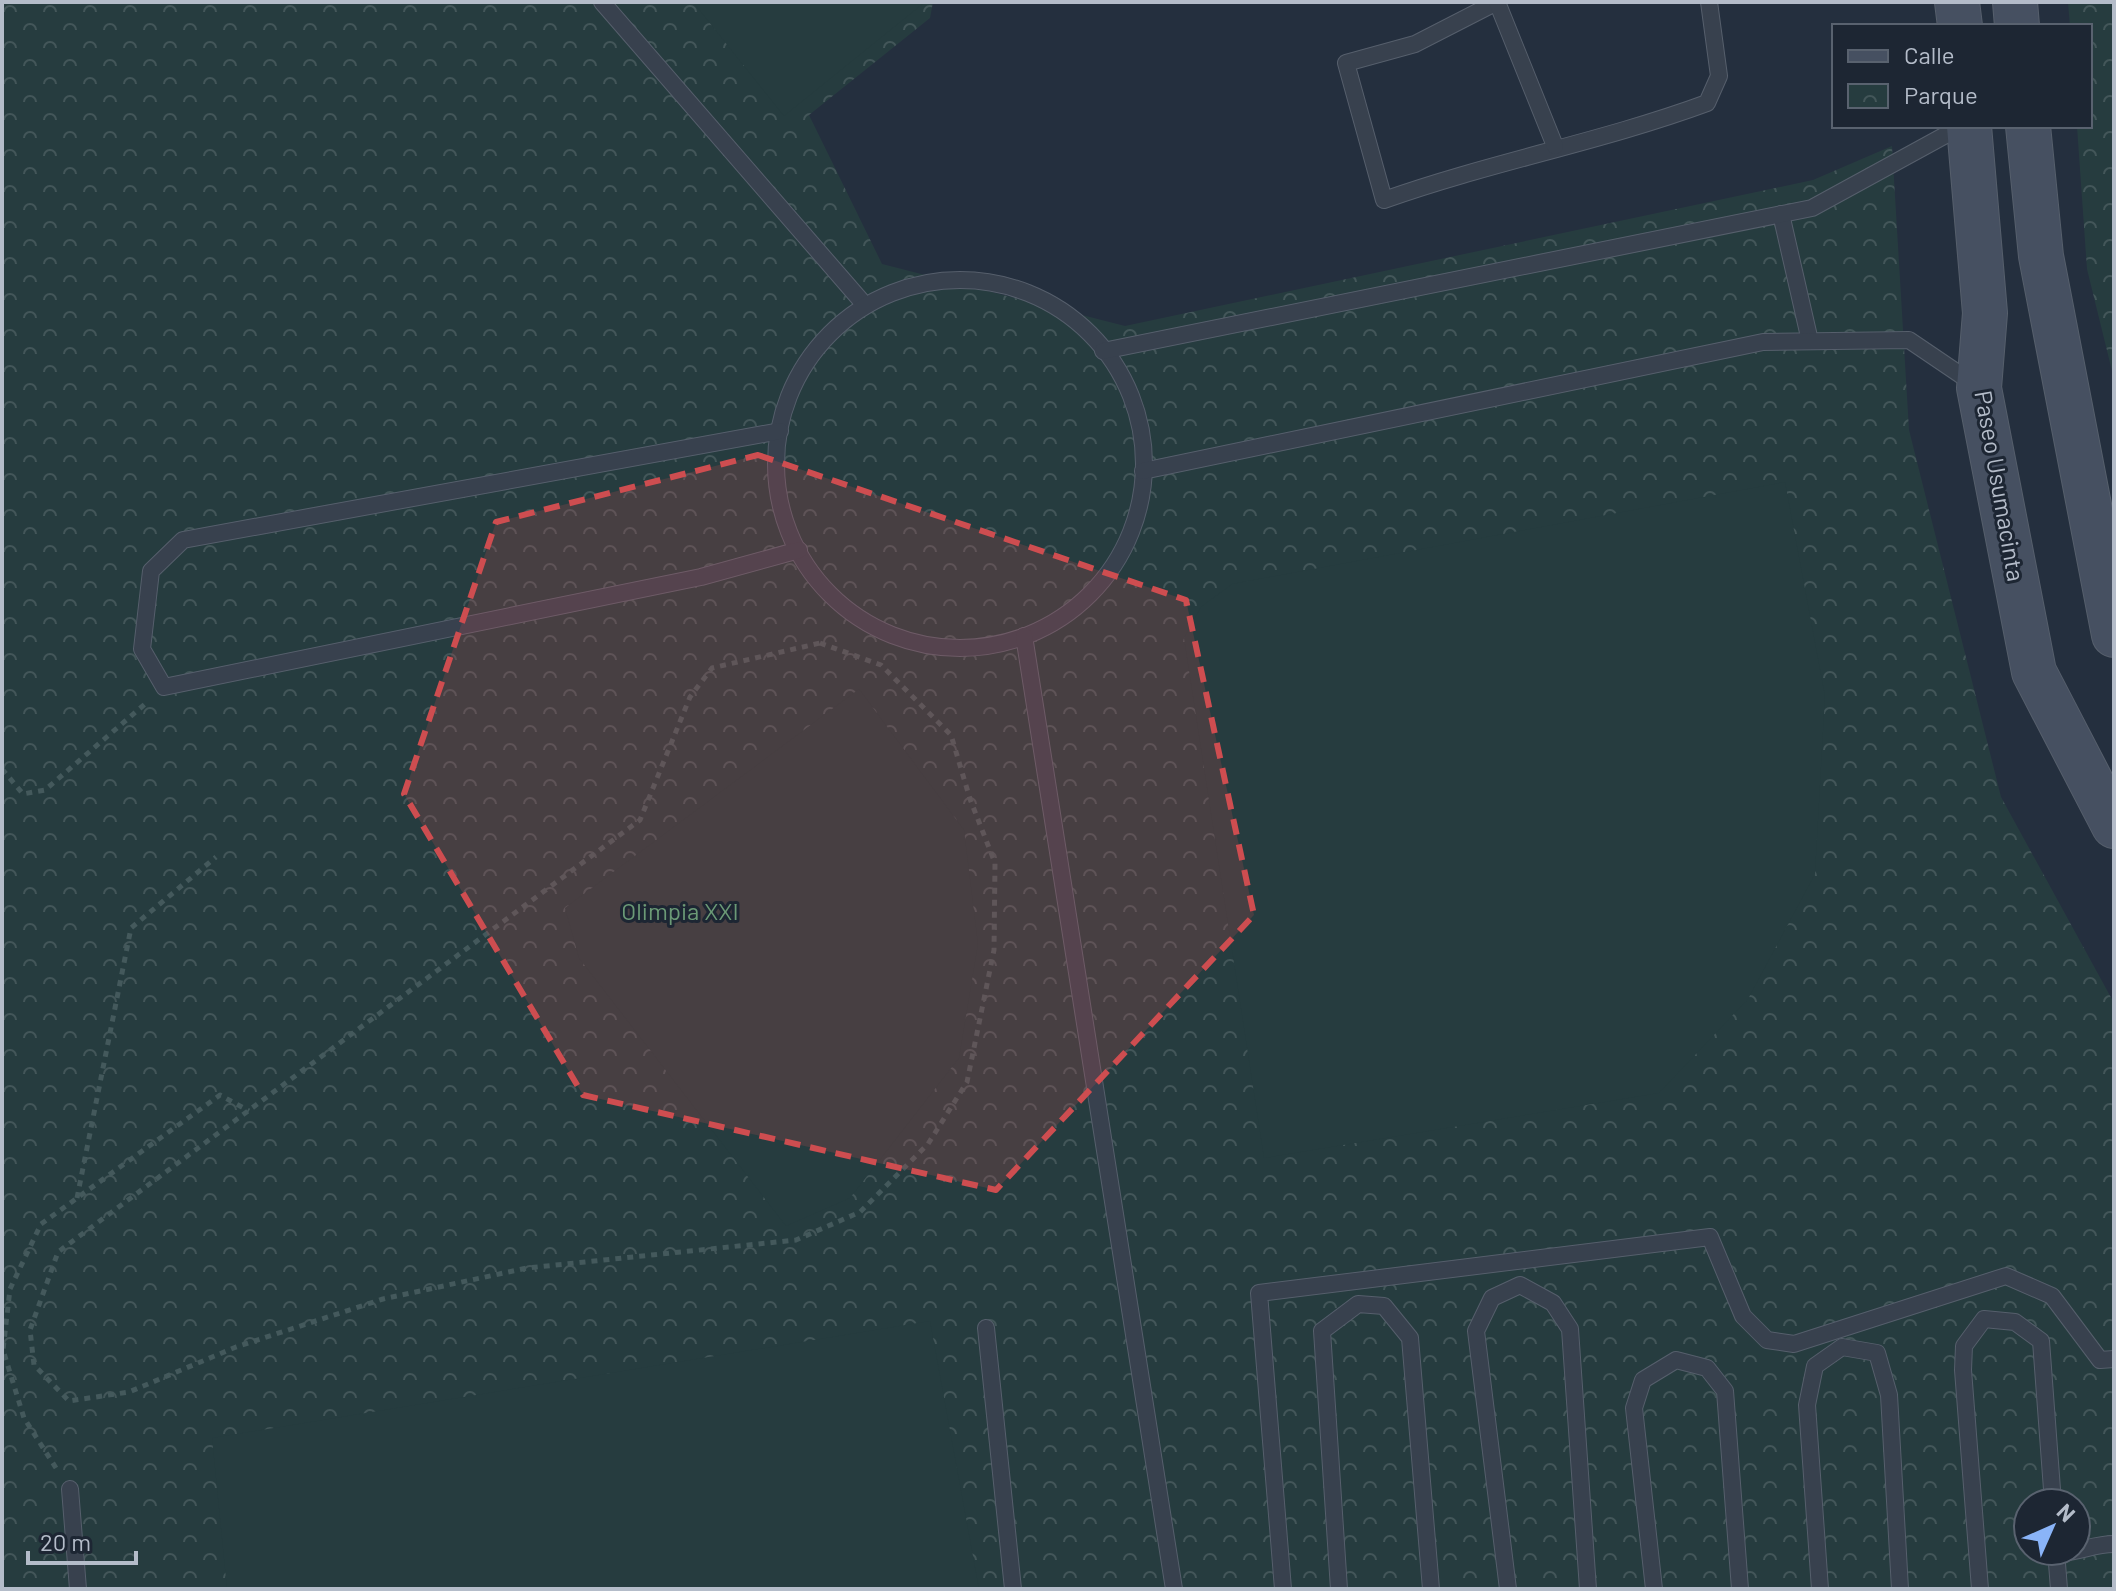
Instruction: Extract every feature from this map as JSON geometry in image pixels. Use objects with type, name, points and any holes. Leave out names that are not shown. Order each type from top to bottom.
[{"type":"main road","points":[[1957,2],[1960,24]]},
{"type":"main road","points":[[2015,2],[2017,24]]},
{"type":"main road","name":"Paseo Usumacinta","points":[[1969,128],[1985,313],[1979,388],[2034,672],[2114,826]]},
{"type":"main road","points":[[2028,128],[2041,256],[2114,635]]},
{"type":"lane","points":[[602,2],[864,304]]},
{"type":"lane","points":[[1555,146],[1497,2],[1415,44],[1346,63],[1384,200],[1458,173],[1555,146],[1640,128],[1707,103],[1719,76],[1709,2]]},
{"type":"lane","points":[[1103,351],[1812,208],[1958,128]]},
{"type":"lane","points":[[1781,214],[1810,341]]},
{"type":"lane","points":[[978,279],[1035,295],[1085,327],[1103,351],[1121,374],[1142,429],[1143,488],[1127,545],[1093,594],[1046,629],[990,647],[926,646],[866,623],[818,582],[785,527],[774,464],[785,401],[816,346],[864,304],[919,282],[978,279]]},
{"type":"lane","points":[[1143,471],[1763,342],[1909,340],[1979,388]]},
{"type":"lane","points":[[780,431],[183,540],[151,571],[142,649],[164,687],[701,577],[799,550]]},
{"type":"lane","points":[[1024,636],[1174,1589]]},
{"type":"lane","points":[[1283,1589],[1259,1293],[1710,1237],[1743,1316],[1767,1340],[1794,1344],[2006,1276],[2052,1296],[2100,1360],[2114,1359]]},
{"type":"lane","points":[[1508,1589],[1476,1331],[1492,1298],[1520,1285],[1553,1303],[1570,1329],[1588,1589]]},
{"type":"lane","points":[[1339,1589],[1322,1331],[1358,1304],[1384,1306],[1410,1338],[1431,1589]]},
{"type":"lane","points":[[1980,1589],[1963,1370],[1964,1346],[1984,1319],[2015,1322],[2041,1341],[2052,1487]]},
{"type":"lane","points":[[986,1328],[1013,1589]]},
{"type":"lane","points":[[1820,1589],[1807,1405],[1815,1366],[1842,1347],[1877,1353],[1889,1395],[1900,1589]]},
{"type":"lane","points":[[1654,1589],[1634,1408],[1643,1380],[1676,1360],[1707,1368],[1725,1391],[1740,1589]]},
{"type":"lane","points":[[70,1489],[78,1589]]},
{"type":"lane","points":[[2092,1545],[2114,1544]]},
{"type":"lane","points":[[2057,1567],[2059,1589]]},
{"type":"path","points":[[820,643],[881,665],[951,735],[970,799],[995,863],[994,950],[967,1082],[928,1144],[860,1212],[796,1240],[527,1268],[383,1299],[236,1347],[129,1392],[69,1401],[34,1365],[30,1330],[58,1252],[249,1111],[640,820],[690,697],[712,668],[820,643]]},
{"type":"path","points":[[2,769],[23,794],[45,790],[164,687]]},
{"type":"path","points":[[77,1199],[131,928],[216,857]]},
{"type":"path","points":[[70,1489],[24,1418],[3,1350],[10,1289],[41,1224],[220,1095],[249,1111]]},
{"type":"highlighted area","points":[[758,455],[1186,600],[1254,915],[996,1190],[583,1095],[404,794],[496,522]]},
{"type":"green space","name":"Olimpia XXI","points":[[2,2],[933,2],[930,18],[809,115],[882,264],[1125,326],[1813,180],[1892,146],[1909,430],[2001,797],[2114,1003],[2114,1589],[2,1589]]},
{"type":"green space","points":[[693,2],[925,2],[784,116]]},
{"type":"green space","points":[[2068,2],[2114,2],[2114,379],[2087,269],[2077,128],[2092,128],[2092,24],[2070,24]]},
{"type":"green space","points":[[1785,482],[1825,696],[1815,874],[1748,999],[1659,1093],[1264,1158],[1184,638],[1201,607],[1232,584]]},
{"type":"green space","points":[[859,689],[964,830],[978,944],[959,1058],[850,1198],[786,1226],[579,958],[565,908]]},
{"type":"green space","points":[[930,1321],[979,1589],[227,1589],[212,1438]]}]
